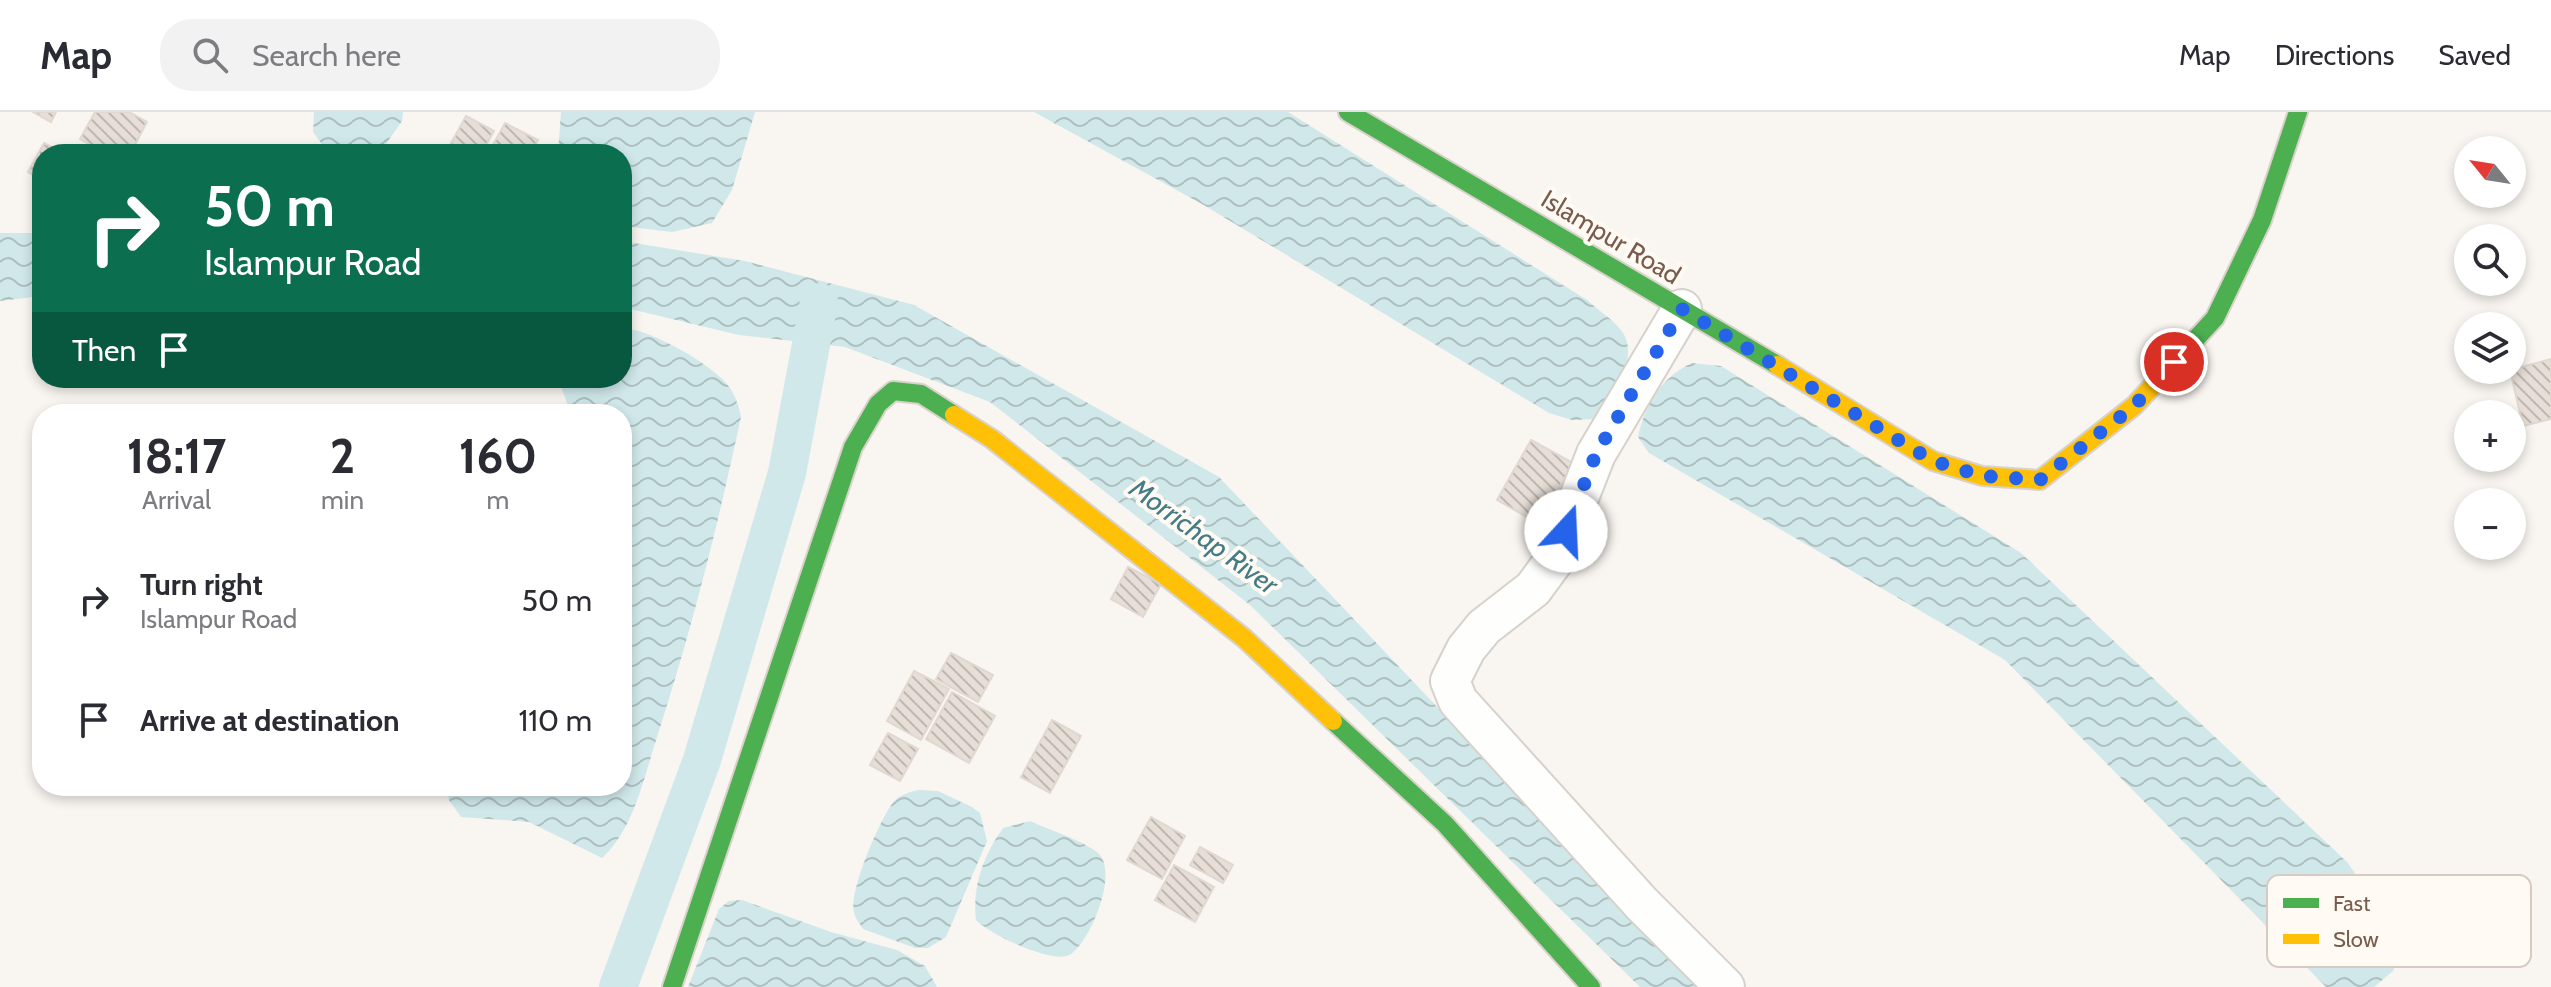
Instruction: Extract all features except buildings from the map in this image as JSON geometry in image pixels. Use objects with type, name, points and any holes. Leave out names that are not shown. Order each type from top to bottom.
[{"type":"street","name":"Islampur Road","points":[[1348,112],[1933,461],[1982,476],[2040,480],[2134,406],[2215,318],[2262,220],[2298,112]]},
{"type":"street","points":[[1682,309],[1596,454],[1555,559],[1533,589],[1484,627],[1466,649],[1450,681],[1458,701],[1642,904],[1725,987]]},
{"type":"street","points":[[672,987],[853,447],[878,404],[893,391],[921,394],[992,439],[1244,638],[1445,824],[1591,987]]},
{"type":"water","points":[[314,112],[403,112],[402,121],[386,144],[322,144],[313,132]]},
{"type":"water","points":[[561,112],[755,112],[732,190],[712,223],[672,232],[632,227],[632,144],[559,144]]},
{"type":"water","points":[[1034,112],[1288,112],[1587,300],[1621,330],[1627,341],[1628,352],[1622,376],[1597,419],[1572,420],[1549,413],[1202,204]]},
{"type":"water","points":[[0,233],[32,233],[32,297],[0,301]]},
{"type":"water","name":"Morrichap River","points":[[632,243],[745,261],[914,305],[1219,477],[1703,987],[1640,987],[1250,605],[990,402],[845,347],[739,335],[632,309]]},
{"type":"water","points":[[632,330],[664,341],[710,369],[730,388],[741,417],[692,618],[642,785],[630,818],[602,858],[529,822],[461,817],[448,796],[632,796],[632,404],[567,404],[562,388],[632,388]]},
{"type":"water","points":[[1692,363],[1721,366],[2021,553],[2347,862],[2356,875],[2267,875],[2267,927],[2005,660],[1649,453],[1638,437],[1645,414],[1663,384]]},
{"type":"water","points":[[919,790],[938,791],[980,813],[987,841],[946,937],[928,948],[915,948],[863,929],[854,912],[860,873],[886,813],[897,798]]},
{"type":"water","points":[[1030,821],[1084,844],[1098,853],[1104,862],[1104,890],[1094,921],[1079,946],[1063,957],[1022,947],[976,920],[980,872],[990,850],[1003,828]]},
{"type":"water","points":[[742,900],[831,932],[897,950],[925,966],[937,987],[688,987],[719,909],[729,901]]},
{"type":"water","points":[[2306,967],[2395,967],[2374,987],[2326,987]]},
{"type":"waterway","points":[[618,987],[702,760],[787,473],[819,302]]},
{"type":"traffic: fast","points":[[1348,112],[1777,365]]},
{"type":"traffic: fast","points":[[2159,379],[2215,318],[2262,220],[2298,112]]},
{"type":"traffic: fast","points":[[672,987],[853,447],[878,404],[893,391],[921,394],[954,415]]},
{"type":"traffic: fast","points":[[1333,721],[1445,824],[1591,987]]},
{"type":"traffic: slow","points":[[1777,365],[1933,461],[1982,476],[2040,480],[2134,406],[2159,379]]},
{"type":"traffic: slow","points":[[954,415],[992,439],[1244,638],[1333,721]]},
{"type":"route","points":[[1566,531],[1596,454],[1682,309],[1933,461],[1982,476],[2040,480],[2134,406],[2174,362]]}]
